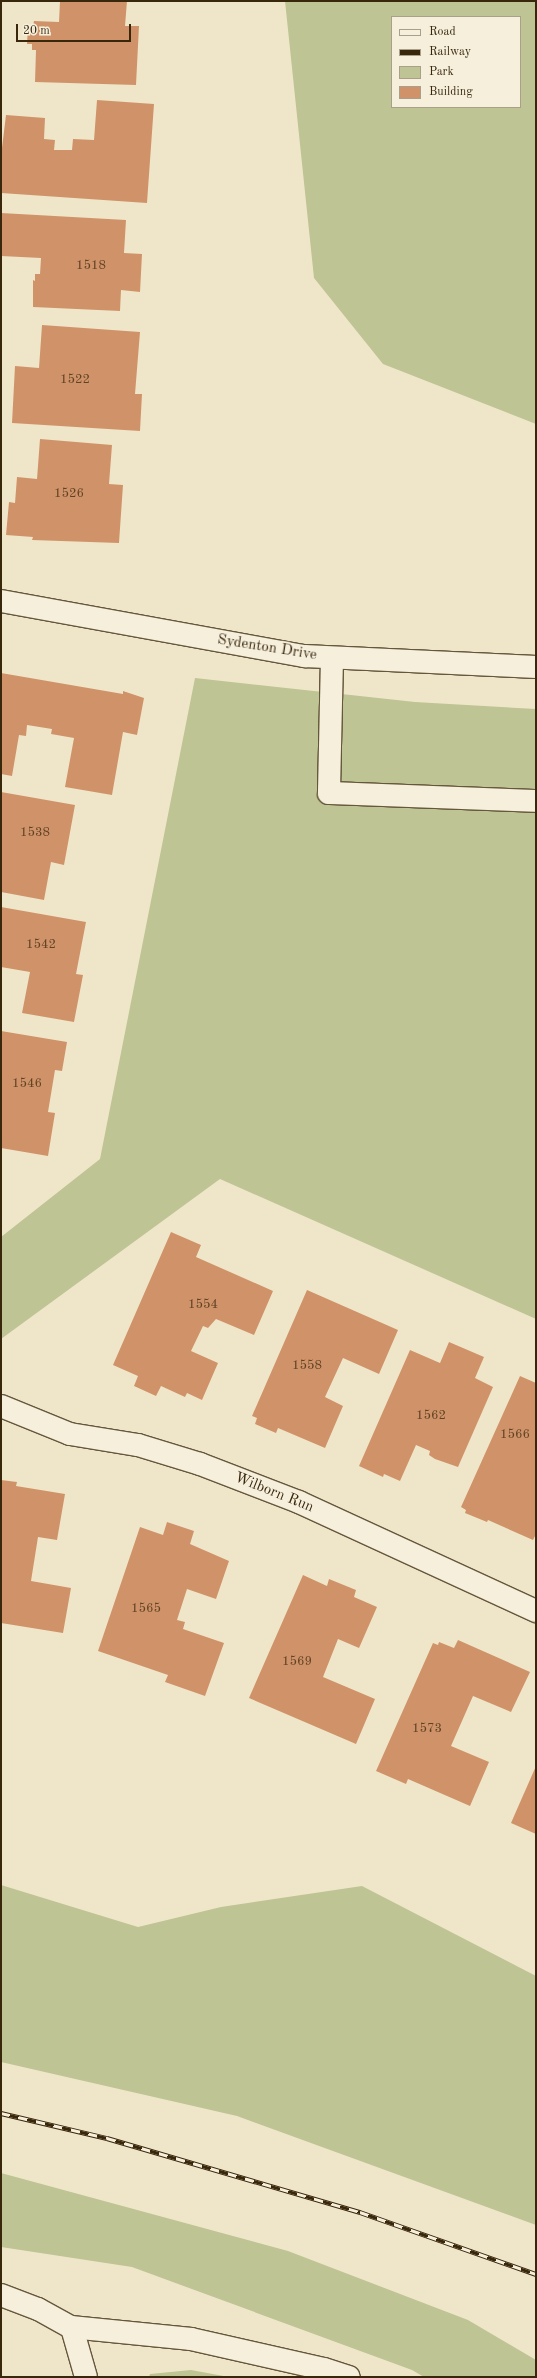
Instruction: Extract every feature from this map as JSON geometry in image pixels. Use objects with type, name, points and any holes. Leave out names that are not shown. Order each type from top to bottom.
[{"type":"street","name":"Sydenton Drive","points":[[1,601],[305,656],[536,667]]},
{"type":"street","points":[[332,658],[330,793],[536,801]]},
{"type":"street","name":"Wilborn Run","points":[[1,1406],[70,1434],[138,1445],[228,1475],[299,1502],[536,1611]]},
{"type":"street","points":[[1,2295],[38,2309],[71,2327],[190,2339],[324,2369],[349,2377]]},
{"type":"street","points":[[71,2327],[86,2377]]},
{"type":"green space","points":[[285,1],[536,1],[536,424],[383,364],[314,278]]},
{"type":"green space","points":[[195,678],[415,702],[536,709],[536,1319],[220,1179],[1,1339],[1,1237],[100,1159]]},
{"type":"green space","points":[[1,1885],[138,1927],[221,1907],[362,1886],[536,1976],[536,2225],[237,2116],[1,2062]]},
{"type":"green space","points":[[1,2173],[288,2251],[468,2320],[536,2360],[536,2377],[424,2377],[412,2370],[132,2267],[1,2247]]},
{"type":"green space","points":[[191,2370],[229,2377],[149,2377],[150,2374]]},
{"type":"building","points":[[60,1],[127,1],[125,26],[139,26],[136,85],[35,82],[36,50],[32,50],[32,44],[27,44],[28,26],[33,26],[34,21],[59,22]]},
{"type":"building","points":[[97,100],[154,104],[147,203],[1,193],[1,156],[6,115],[45,118],[44,139],[55,140],[54,150],[72,150],[73,139],[94,140]]},
{"type":"building","points":[[1,213],[126,220],[124,253],[142,254],[140,292],[121,290],[120,311],[33,307],[33,280],[35,281],[35,274],[40,274],[41,258],[1,256]]},
{"type":"building","points":[[42,325],[140,332],[135,394],[142,394],[140,431],[12,423],[15,366],[39,368]]},
{"type":"building","points":[[40,439],[112,445],[109,484],[123,485],[119,543],[32,540],[33,537],[6,535],[9,502],[15,503],[17,477],[37,479]]},
{"type":"building","points":[[1,673],[123,694],[123,691],[144,698],[137,735],[123,732],[112,795],[65,787],[74,738],[51,734],[52,729],[27,725],[26,736],[19,735],[12,776],[1,774]]},
{"type":"building","points":[[1,792],[75,805],[64,865],[51,862],[44,900],[1,892]]},
{"type":"building","points":[[1,907],[86,922],[76,974],[83,975],[74,1022],[22,1013],[30,972],[1,967]]},
{"type":"building","points":[[1,1031],[67,1042],[62,1071],[55,1070],[48,1112],[55,1113],[48,1156],[1,1148]]},
{"type":"building","points":[[171,1232],[201,1245],[196,1257],[273,1291],[254,1335],[216,1319],[208,1328],[203,1326],[191,1351],[218,1363],[202,1400],[187,1393],[185,1397],[161,1386],[156,1396],[134,1386],[138,1376],[113,1365]]},
{"type":"building","points":[[307,1290],[398,1330],[379,1374],[343,1358],[325,1397],[343,1406],[325,1448],[278,1428],[276,1433],[255,1424],[257,1418],[252,1416]]},
{"type":"building","points":[[449,1342],[484,1357],[475,1378],[493,1387],[458,1467],[435,1459],[429,1455],[430,1451],[416,1445],[400,1481],[384,1474],[383,1477],[359,1466],[410,1350],[440,1363]]},
{"type":"building","points":[[520,1376],[536,1383],[536,1534],[533,1540],[488,1520],[487,1522],[465,1513],[466,1510],[461,1507]]},
{"type":"building","points":[[1,1480],[17,1482],[16,1486],[65,1494],[57,1540],[38,1537],[31,1581],[71,1588],[63,1633],[1,1623]]},
{"type":"building","points":[[167,1522],[194,1531],[190,1544],[229,1561],[216,1599],[187,1589],[177,1620],[185,1622],[183,1629],[224,1643],[205,1696],[165,1682],[168,1675],[98,1651],[140,1527],[163,1535]]},
{"type":"building","points":[[303,1575],[327,1586],[329,1579],[356,1590],[354,1597],[377,1607],[359,1648],[338,1639],[323,1677],[375,1699],[356,1744],[249,1698]]},
{"type":"building","points":[[458,1640],[530,1672],[511,1712],[473,1696],[451,1746],[489,1762],[470,1806],[408,1779],[406,1784],[376,1771],[433,1643],[438,1645],[439,1642],[454,1648]]},
{"type":"building","points":[[536,1766],[536,1834],[511,1823]]},
{"type":"railway","points":[[1,2113],[107,2138],[360,2212],[536,2274]]}]
